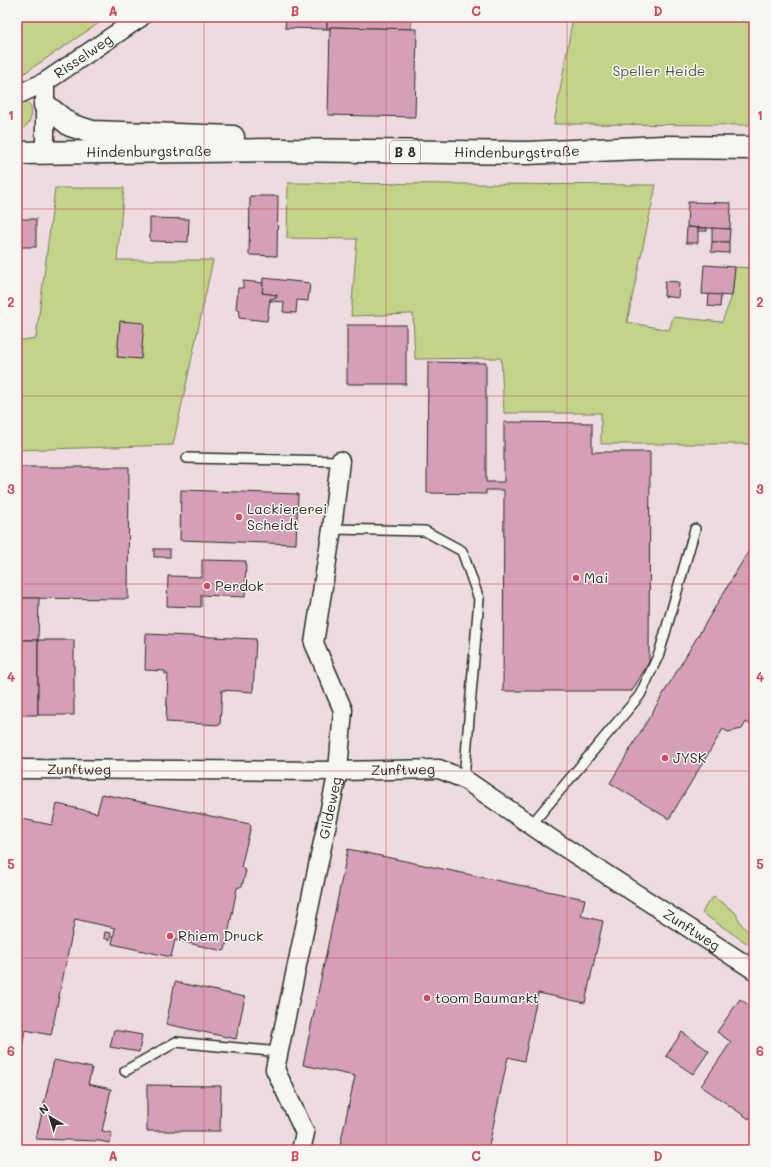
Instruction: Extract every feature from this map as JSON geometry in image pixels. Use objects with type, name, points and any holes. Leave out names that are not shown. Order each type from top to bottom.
[{"type":"main road","name":"Hindenburgstraße","points":[[45,105],[70,125],[92,132],[230,136],[280,150]]},
{"type":"main road","name":"Hindenburgstraße","points":[[17,153],[280,150],[527,153],[663,147],[754,148]]},
{"type":"street","name":"Risselweg","points":[[17,95],[45,82],[142,17]]},
{"type":"street","name":"Risselweg","points":[[45,82],[45,153]]},
{"type":"street","name":"Gildeweg","points":[[301,1150],[305,1133],[275,1069],[338,771],[343,710],[314,643],[332,529],[340,461]]},
{"type":"street","name":"Zunftweg","points":[[17,769],[338,771],[439,769],[464,779],[531,825],[754,970]]},
{"type":"lane","points":[[187,458],[340,461]]},
{"type":"lane","points":[[332,529],[425,531],[462,551],[479,599],[464,779]]},
{"type":"lane","points":[[531,825],[640,695],[659,654],[695,529]]},
{"type":"lane","points":[[125,1071],[176,1042],[279,1052]]},
{"type":"green space","points":[[17,17],[108,17],[17,78]]},
{"type":"green space","name":"Speller Heide","points":[[573,17],[754,17],[754,125],[554,124]]},
{"type":"green space","points":[[25,103],[30,105],[31,118],[27,125],[17,133],[17,104]]},
{"type":"green space","points":[[288,183],[656,185],[627,322],[669,330],[673,317],[722,322],[732,296],[735,267],[754,268],[754,444],[601,444],[601,413],[504,413],[501,358],[415,359],[413,314],[351,316],[357,239],[287,238]]},
{"type":"green space","points":[[55,188],[124,188],[117,260],[213,260],[173,445],[17,450],[17,341],[36,338]]},
{"type":"green space","points":[[714,897],[735,912],[741,924],[754,938],[754,948],[702,913],[708,902]]},
{"type":"building","points":[[286,17],[327,17],[327,29],[285,28]]},
{"type":"building","points":[[327,17],[411,17],[411,29],[330,27],[330,29],[327,29]]},
{"type":"building","points":[[330,27],[417,29],[415,117],[328,115]]},
{"type":"building","points":[[250,196],[278,196],[277,256],[249,255]]},
{"type":"building","points":[[688,202],[731,203],[730,229],[687,227]]},
{"type":"building","points":[[150,218],[189,219],[188,242],[150,241]]},
{"type":"building","points":[[17,219],[36,219],[36,247],[17,247]]},
{"type":"building","points":[[687,227],[698,228],[698,243],[686,243]]},
{"type":"building","points":[[698,228],[707,228],[707,231],[698,231]]},
{"type":"building","points":[[712,228],[730,229],[729,242],[712,242]]},
{"type":"building","points":[[712,242],[729,242],[729,253],[711,252]]},
{"type":"building","points":[[704,265],[735,267],[732,296],[702,294]]},
{"type":"building","points":[[263,278],[310,283],[308,301],[297,300],[296,313],[283,312],[284,302],[270,301],[270,299],[276,298],[277,295],[262,293]]},
{"type":"building","points":[[243,281],[263,283],[262,293],[277,295],[276,298],[270,299],[267,321],[239,318],[240,310],[236,309],[238,288],[243,288]]},
{"type":"building","points":[[665,281],[679,282],[678,298],[664,296]]},
{"type":"building","points":[[709,294],[721,295],[720,307],[708,306]]},
{"type":"building","points":[[120,321],[144,323],[141,359],[117,357]]},
{"type":"building","points":[[347,325],[406,325],[406,384],[347,384]]},
{"type":"building","name":"Mai","points":[[428,362],[486,363],[486,482],[504,482],[504,422],[592,423],[592,452],[650,452],[649,662],[632,691],[503,691],[504,490],[486,490],[486,494],[427,493]]},
{"type":"building","points":[[17,467],[129,467],[128,599],[17,598]]},
{"type":"building","name":"Lackiererei Scheidt","points":[[181,490],[298,494],[296,544],[180,540]]},
{"type":"building","points":[[754,542],[754,727],[746,722],[742,729],[728,732],[723,729],[669,819],[610,783]]},
{"type":"building","points":[[154,549],[170,549],[170,557],[154,557]]},
{"type":"building","name":"Perdok","points":[[202,560],[246,561],[245,597],[201,595],[201,607],[167,606],[168,576],[202,577]]},
{"type":"building","points":[[17,598],[39,598],[38,640],[17,640]]},
{"type":"building","points":[[146,634],[256,639],[253,692],[222,690],[220,725],[166,722],[168,674],[165,674],[165,671],[145,670]]},
{"type":"building","points":[[17,640],[38,640],[38,715],[17,715]]},
{"type":"building","points":[[38,640],[74,640],[74,715],[38,715]]},
{"type":"building","name":"Rhiem Druck","points":[[102,794],[250,824],[251,826],[241,867],[246,871],[242,886],[237,888],[225,950],[223,951],[175,940],[171,957],[112,944],[115,928],[75,919],[51,1035],[25,1030],[17,1077],[17,818],[52,825],[57,804],[97,813]]},
{"type":"building","name":"toom Baumarkt","points":[[348,849],[585,899],[581,916],[603,921],[585,1003],[538,993],[524,1061],[508,1057],[488,1150],[339,1150],[355,1076],[303,1065]]},
{"type":"building","points":[[105,932],[111,933],[110,940],[104,938]]},
{"type":"building","points":[[175,982],[245,997],[236,1039],[166,1024]]},
{"type":"building","points":[[740,999],[754,1009],[754,1112],[749,1119],[701,1086],[731,1042],[717,1032]]},
{"type":"building","points":[[114,1030],[142,1035],[139,1052],[110,1047]]},
{"type":"building","points":[[682,1032],[709,1051],[693,1074],[666,1056]]},
{"type":"building","points":[[54,1060],[92,1068],[88,1084],[111,1089],[102,1131],[112,1133],[110,1143],[99,1141],[36,1139]]},
{"type":"building","points":[[147,1085],[221,1086],[220,1131],[147,1131]]},
{"type":"place","name":"Lackiererei Scheidt","points":[[239,517]]},
{"type":"place","name":"Mai","points":[[576,578]]},
{"type":"place","name":"Perdok","points":[[207,586]]},
{"type":"place","name":"JYSK","points":[[665,758]]},
{"type":"place","name":"Rhiem Druck","points":[[170,936]]},
{"type":"place","name":"toom Baumarkt","points":[[427,998]]}]
